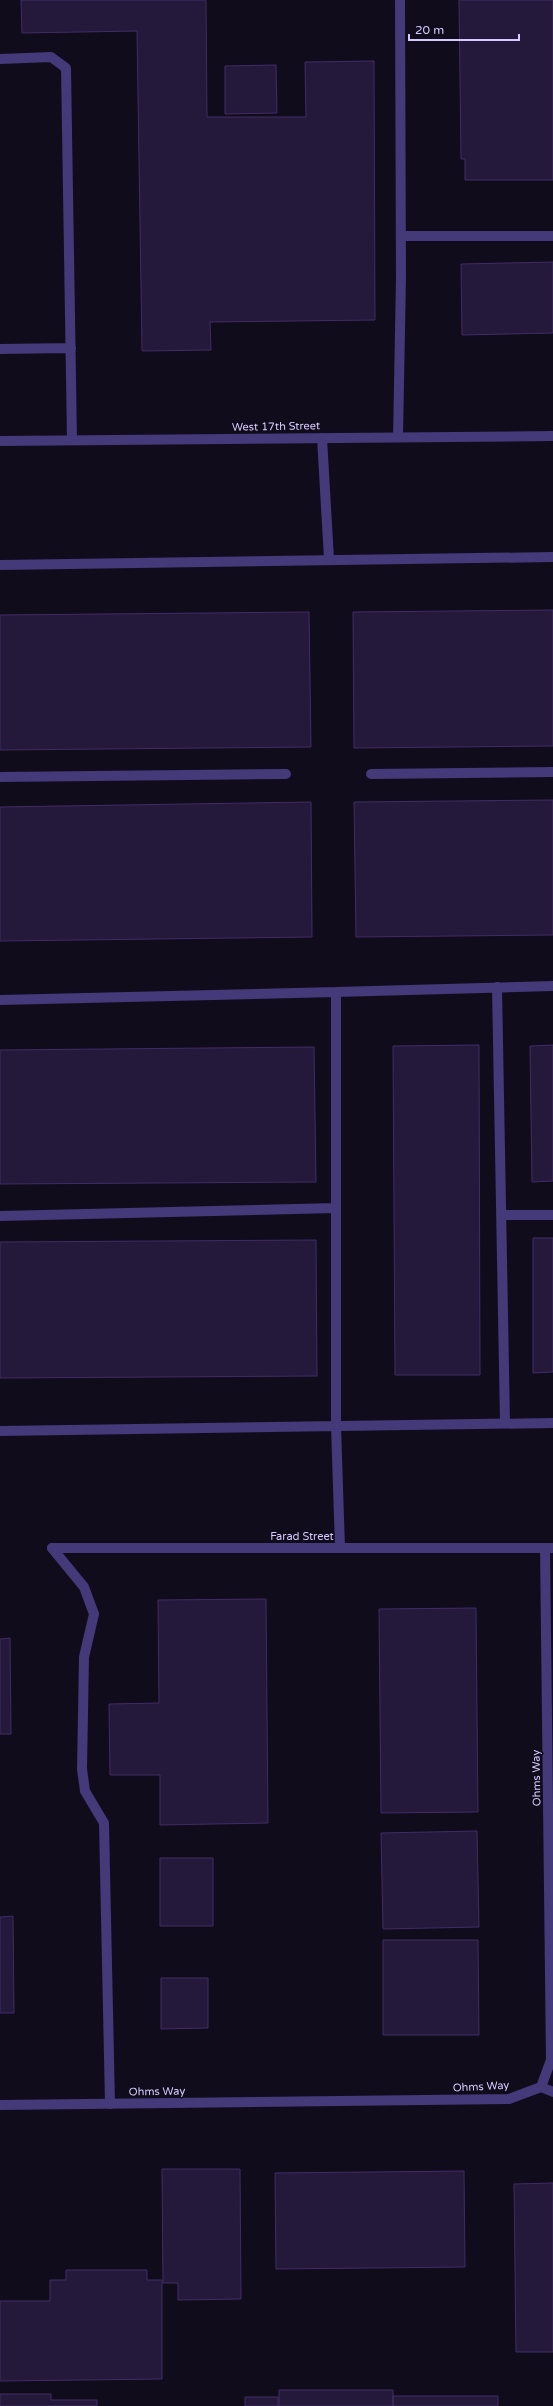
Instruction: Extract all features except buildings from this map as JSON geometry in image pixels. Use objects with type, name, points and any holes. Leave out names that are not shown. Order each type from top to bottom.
[{"type":"street","points":[[398,437],[401,236],[400,0]]},
{"type":"street","points":[[0,59],[51,57],[66,68],[72,440]]},
{"type":"street","points":[[401,236],[553,236]]},
{"type":"street","points":[[0,349],[71,348]]},
{"type":"street","name":"West 17th Street","points":[[0,441],[553,436]]},
{"type":"street","points":[[322,438],[329,559]]},
{"type":"street","points":[[0,565],[329,559],[553,557]]},
{"type":"street","points":[[371,774],[553,772]]},
{"type":"street","points":[[0,777],[286,774]]},
{"type":"street","points":[[0,1000],[553,986]]},
{"type":"street","points":[[497,987],[505,1423]]},
{"type":"street","points":[[336,992],[336,1426],[340,1548]]},
{"type":"street","points":[[0,1216],[336,1208]]},
{"type":"street","points":[[502,1215],[553,1215]]},
{"type":"street","points":[[0,1431],[553,1423]]},
{"type":"street","name":"Farad Street","points":[[110,2104],[104,1823],[85,1792],[82,1769],[84,1657],[94,1614],[84,1587],[52,1548],[549,1548]]},
{"type":"street","name":"Ohms Way","points":[[0,2105],[509,2099],[541,2087],[551,2060],[549,1548]]},
{"type":"street","points":[[541,2087],[553,2092]]}]
